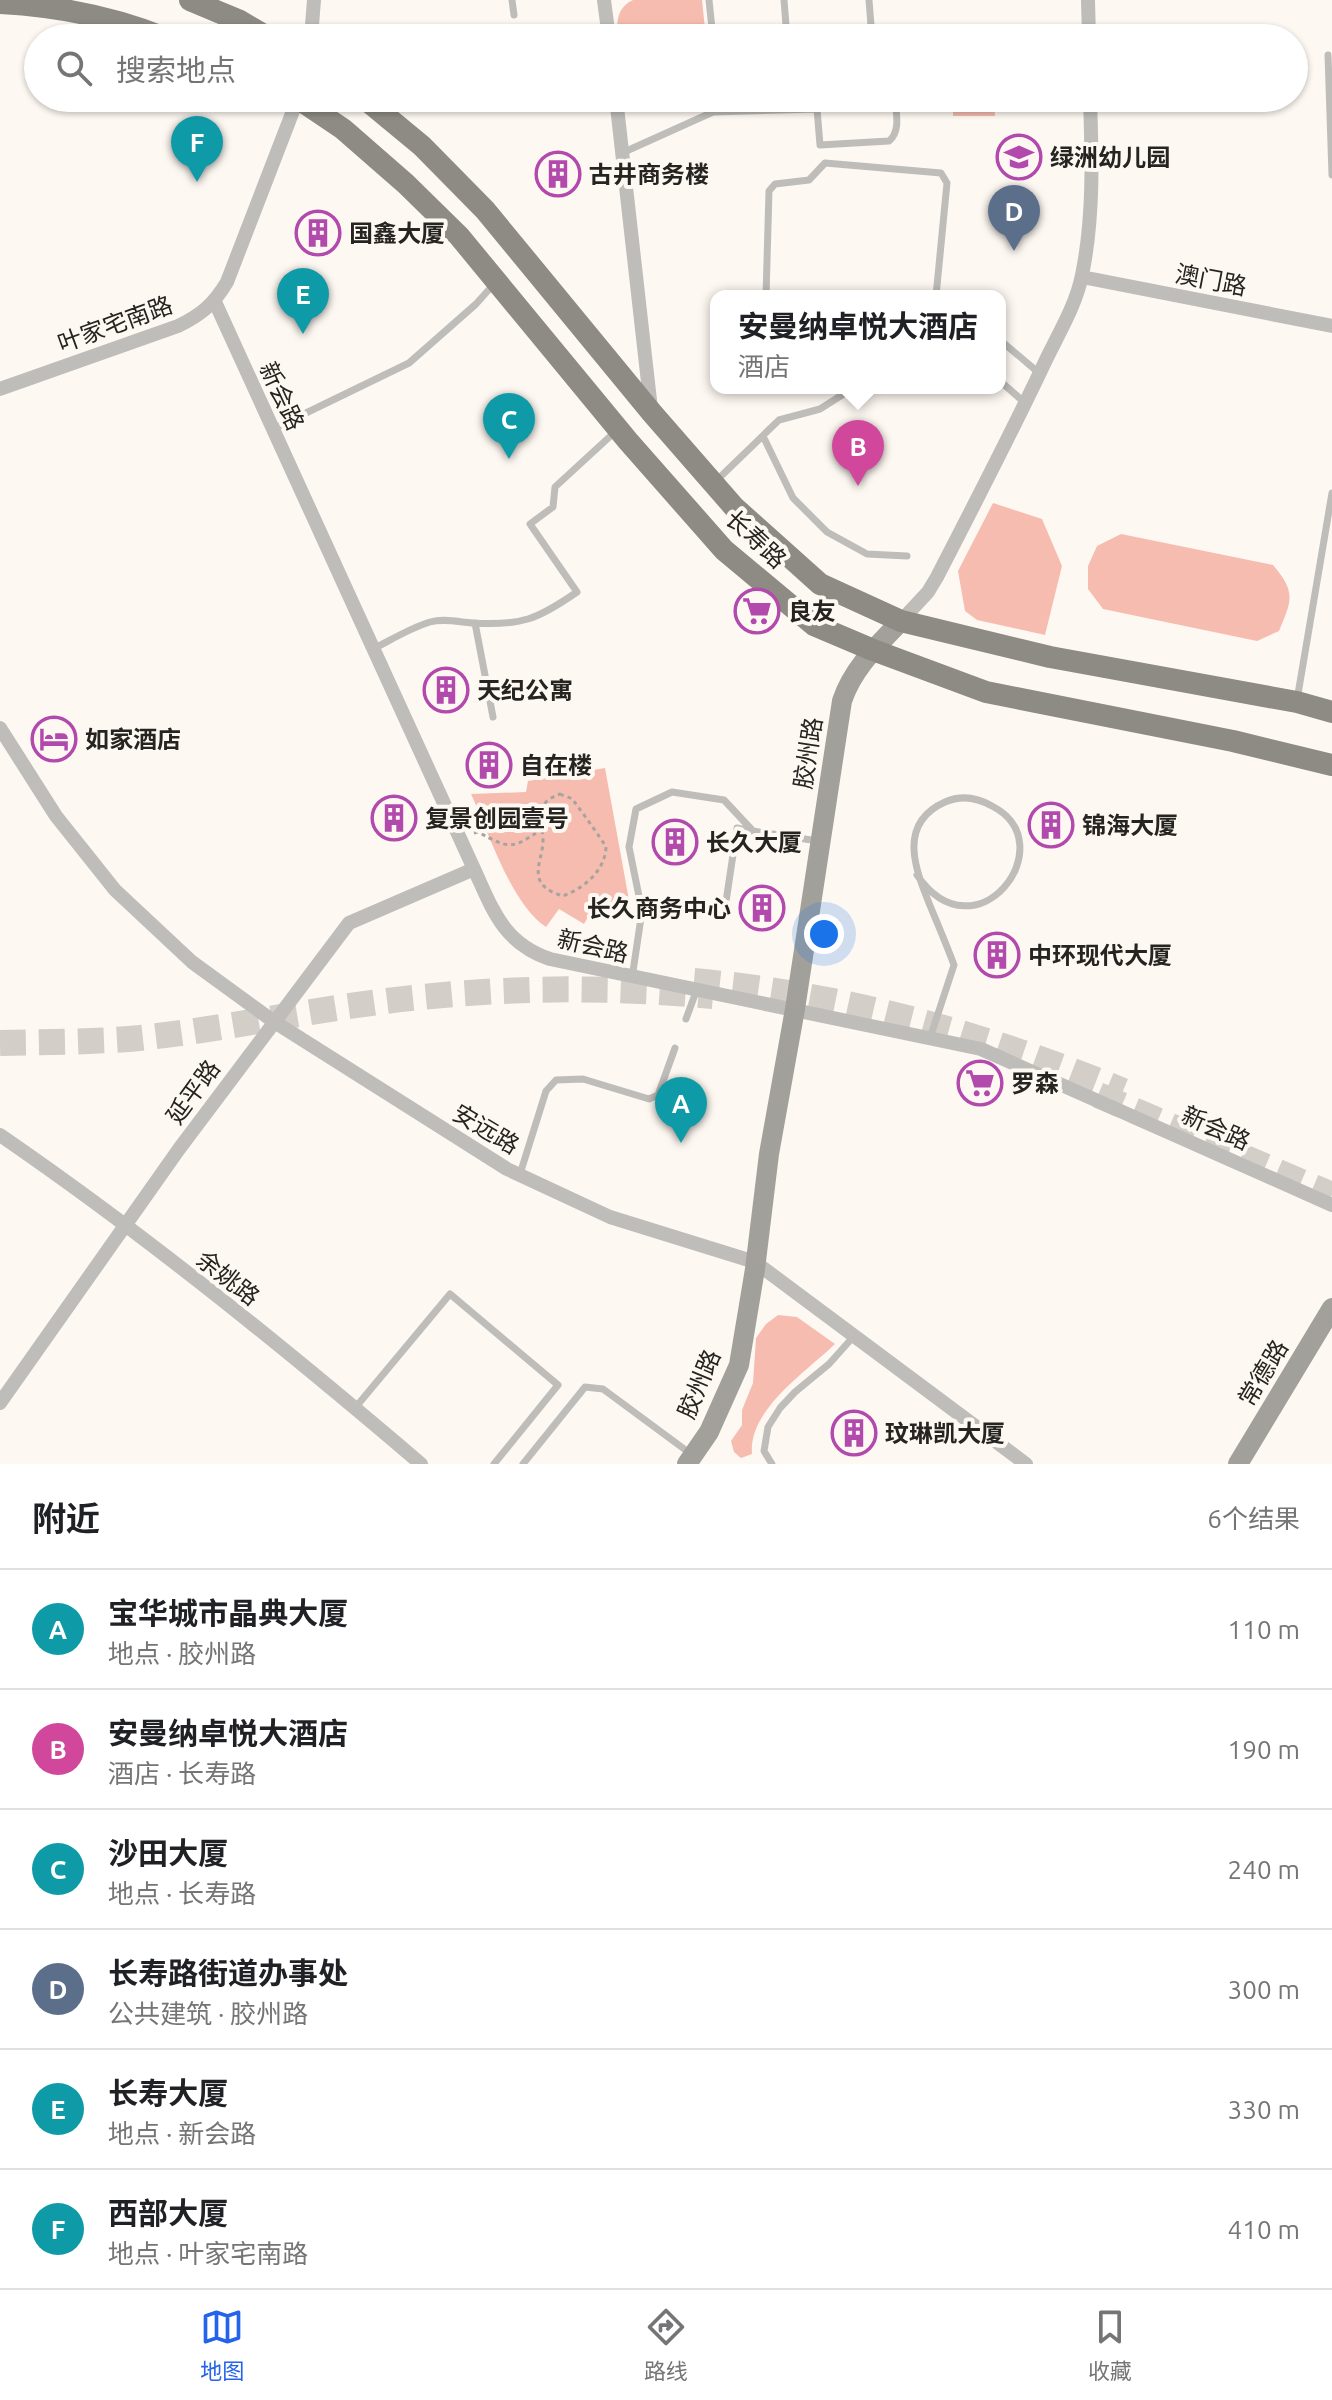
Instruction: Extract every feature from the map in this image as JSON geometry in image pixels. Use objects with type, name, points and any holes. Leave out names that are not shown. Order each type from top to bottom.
[{"type":"main road","points":[[190,0],[245,24]]},
{"type":"main road","points":[[0,3],[51,7],[131,24]]},
{"type":"main road","name":"长寿路","points":[[318,112],[343,129],[406,184],[459,236],[618,429],[724,550],[814,625],[986,692],[1233,741],[1332,765]]},
{"type":"main road","name":"长寿路","points":[[381,112],[422,146],[485,210],[652,413],[734,507],[820,584],[901,621],[1050,657],[1297,702],[1332,712]]},
{"type":"street","points":[[312,24],[314,0]]},
{"type":"street","points":[[604,0],[607,24]]},
{"type":"street","points":[[1088,0],[1089,24]]},
{"type":"street","name":"叶家宅南路","points":[[0,389],[178,326],[197,317],[215,302],[227,282],[293,112]]},
{"type":"street","points":[[618,112],[652,413]]},
{"type":"street","name":"胶州路","points":[[690,1460],[709,1432],[739,1365],[769,1154],[795,1009],[842,701],[852,677],[928,592],[937,577],[1071,307],[1082,277],[1090,223],[1090,112]]},
{"type":"street","name":"澳门路","points":[[1082,277],[1332,326]]},
{"type":"street","name":"新会路","points":[[215,302],[498,921],[516,942],[533,954],[632,978],[981,1049],[1332,1205]]},
{"type":"street","name":"安远路","points":[[0,728],[56,816],[115,890],[192,962],[273,1021],[519,1174],[610,1217],[755,1262],[1026,1464]]},
{"type":"street","name":"延平路","points":[[0,1403],[179,1149],[349,923],[474,869]]},
{"type":"street","name":"余姚路","points":[[0,1135],[127,1226],[421,1464]]},
{"type":"street","name":"常德路","points":[[1238,1464],[1332,1308]]},
{"type":"lane","points":[[512,0],[514,15]]},
{"type":"lane","points":[[709,0],[712,24]]},
{"type":"lane","points":[[784,0],[786,24]]},
{"type":"lane","points":[[869,0],[871,24]]},
{"type":"lane","points":[[1328,55],[1332,175]]},
{"type":"lane","points":[[622,153],[713,112]]},
{"type":"lane","points":[[817,112],[820,145],[889,141],[896,134],[896,112]]},
{"type":"lane","points":[[766,290],[769,191],[775,184],[809,180],[825,163],[941,173],[947,183],[937,290]]},
{"type":"lane","points":[[273,429],[409,363],[476,304],[496,281]]},
{"type":"lane","points":[[1006,345],[1039,373]]},
{"type":"lane","points":[[1006,386],[1026,403]]},
{"type":"lane","points":[[713,484],[779,420],[820,409],[844,394]]},
{"type":"lane","points":[[373,649],[429,622],[507,623],[532,619],[577,592],[530,524],[553,507],[555,487],[618,429]]},
{"type":"lane","points":[[763,436],[793,498],[827,532],[867,554],[907,556]]},
{"type":"lane","points":[[1297,702],[1332,493]]},
{"type":"lane","points":[[475,623],[493,717]]},
{"type":"lane","points":[[632,978],[642,911],[629,847],[636,809],[672,792],[724,800],[753,831]]},
{"type":"lane","points":[[917,875],[927,889],[941,900],[958,905],[975,905],[992,900],[1005,889],[1015,874],[1020,856],[1018,838],[1011,822],[998,809],[982,800],[964,798],[947,801],[931,811],[920,824],[914,840],[913,858],[917,875],[954,965],[930,1038]]},
{"type":"lane","points":[[724,915],[737,828],[821,842]]},
{"type":"lane","points":[[934,915],[941,900]]},
{"type":"lane","points":[[686,1019],[697,989]]},
{"type":"lane","points":[[519,1174],[546,1091],[556,1080],[583,1079],[649,1099],[658,1095],[675,1048]]},
{"type":"lane","points":[[355,1408],[450,1294],[558,1385],[494,1464]]},
{"type":"lane","points":[[772,1464],[764,1451],[768,1427],[795,1392],[829,1364],[854,1336]]},
{"type":"lane","points":[[523,1464],[585,1387],[603,1389],[690,1460]]},
{"type":"path","points":[[560,794],[571,798],[583,818],[599,834],[606,847],[606,856],[590,880],[577,891],[563,896],[553,892],[539,878],[542,829],[540,817],[543,806],[560,794]]},
{"type":"path","points":[[460,840],[478,832],[504,846],[521,843],[542,829]]},
{"type":"shaded area","points":[[633,0],[702,0],[705,24],[617,24],[628,3]]},
{"type":"shaded area","points":[[953,112],[995,112],[995,116],[953,116]]},
{"type":"shaded area","points":[[993,503],[1042,519],[1062,566],[1045,635],[977,620],[965,611],[958,571]]},
{"type":"shaded area","points":[[1121,534],[1273,565],[1290,596],[1279,631],[1257,641],[1103,609],[1088,589],[1088,566],[1097,546]]},
{"type":"shaded area","points":[[605,768],[631,911],[598,899],[584,924],[559,909],[546,927],[533,916],[512,885],[471,794],[526,792],[528,781]]},
{"type":"shaded area","points":[[778,1315],[797,1317],[835,1344],[769,1407],[753,1438],[752,1454],[741,1458],[734,1452],[731,1441],[742,1425],[742,1410],[753,1383],[756,1338],[766,1324]]},
{"type":"tunnel","points":[[694,981],[859,1006],[1019,1052],[1123,1091]]},
{"type":"tunnel","points":[[0,1043],[140,1038],[386,1001],[495,991],[568,989],[713,996]]},
{"type":"tunnel","points":[[1098,1095],[1332,1195]]},
{"type":"place","name":"绿洲幼儿园","points":[[1019,157]]},
{"type":"place","name":"古井商务楼","points":[[558,174]]},
{"type":"place","name":"西部大厦","points":[[197,182]]},
{"type":"place","name":"国鑫大厦","points":[[318,233]]},
{"type":"place","name":"长寿路街道办事处","points":[[1014,251]]},
{"type":"place","name":"长寿大厦","points":[[303,334]]},
{"type":"place","name":"沙田大厦","points":[[509,459]]},
{"type":"place","name":"安曼纳卓悦大酒店","points":[[858,486]]},
{"type":"place","name":"良友","points":[[757,611]]},
{"type":"place","name":"天纪公寓","points":[[446,690]]},
{"type":"place","name":"如家酒店","points":[[54,739]]},
{"type":"place","name":"自在楼","points":[[489,765]]},
{"type":"place","name":"复景创园壹号","points":[[394,818]]},
{"type":"place","name":"锦海大厦","points":[[1051,825]]},
{"type":"place","name":"长久大厦","points":[[675,842]]},
{"type":"place","name":"长久商务中心","points":[[762,908]]},
{"type":"place","name":"中环现代大厦","points":[[997,955]]},
{"type":"place","name":"罗森","points":[[980,1083]]},
{"type":"place","name":"宝华城市晶典大厦","points":[[681,1143]]},
{"type":"place","name":"玟琳凯大厦","points":[[854,1433]]}]
